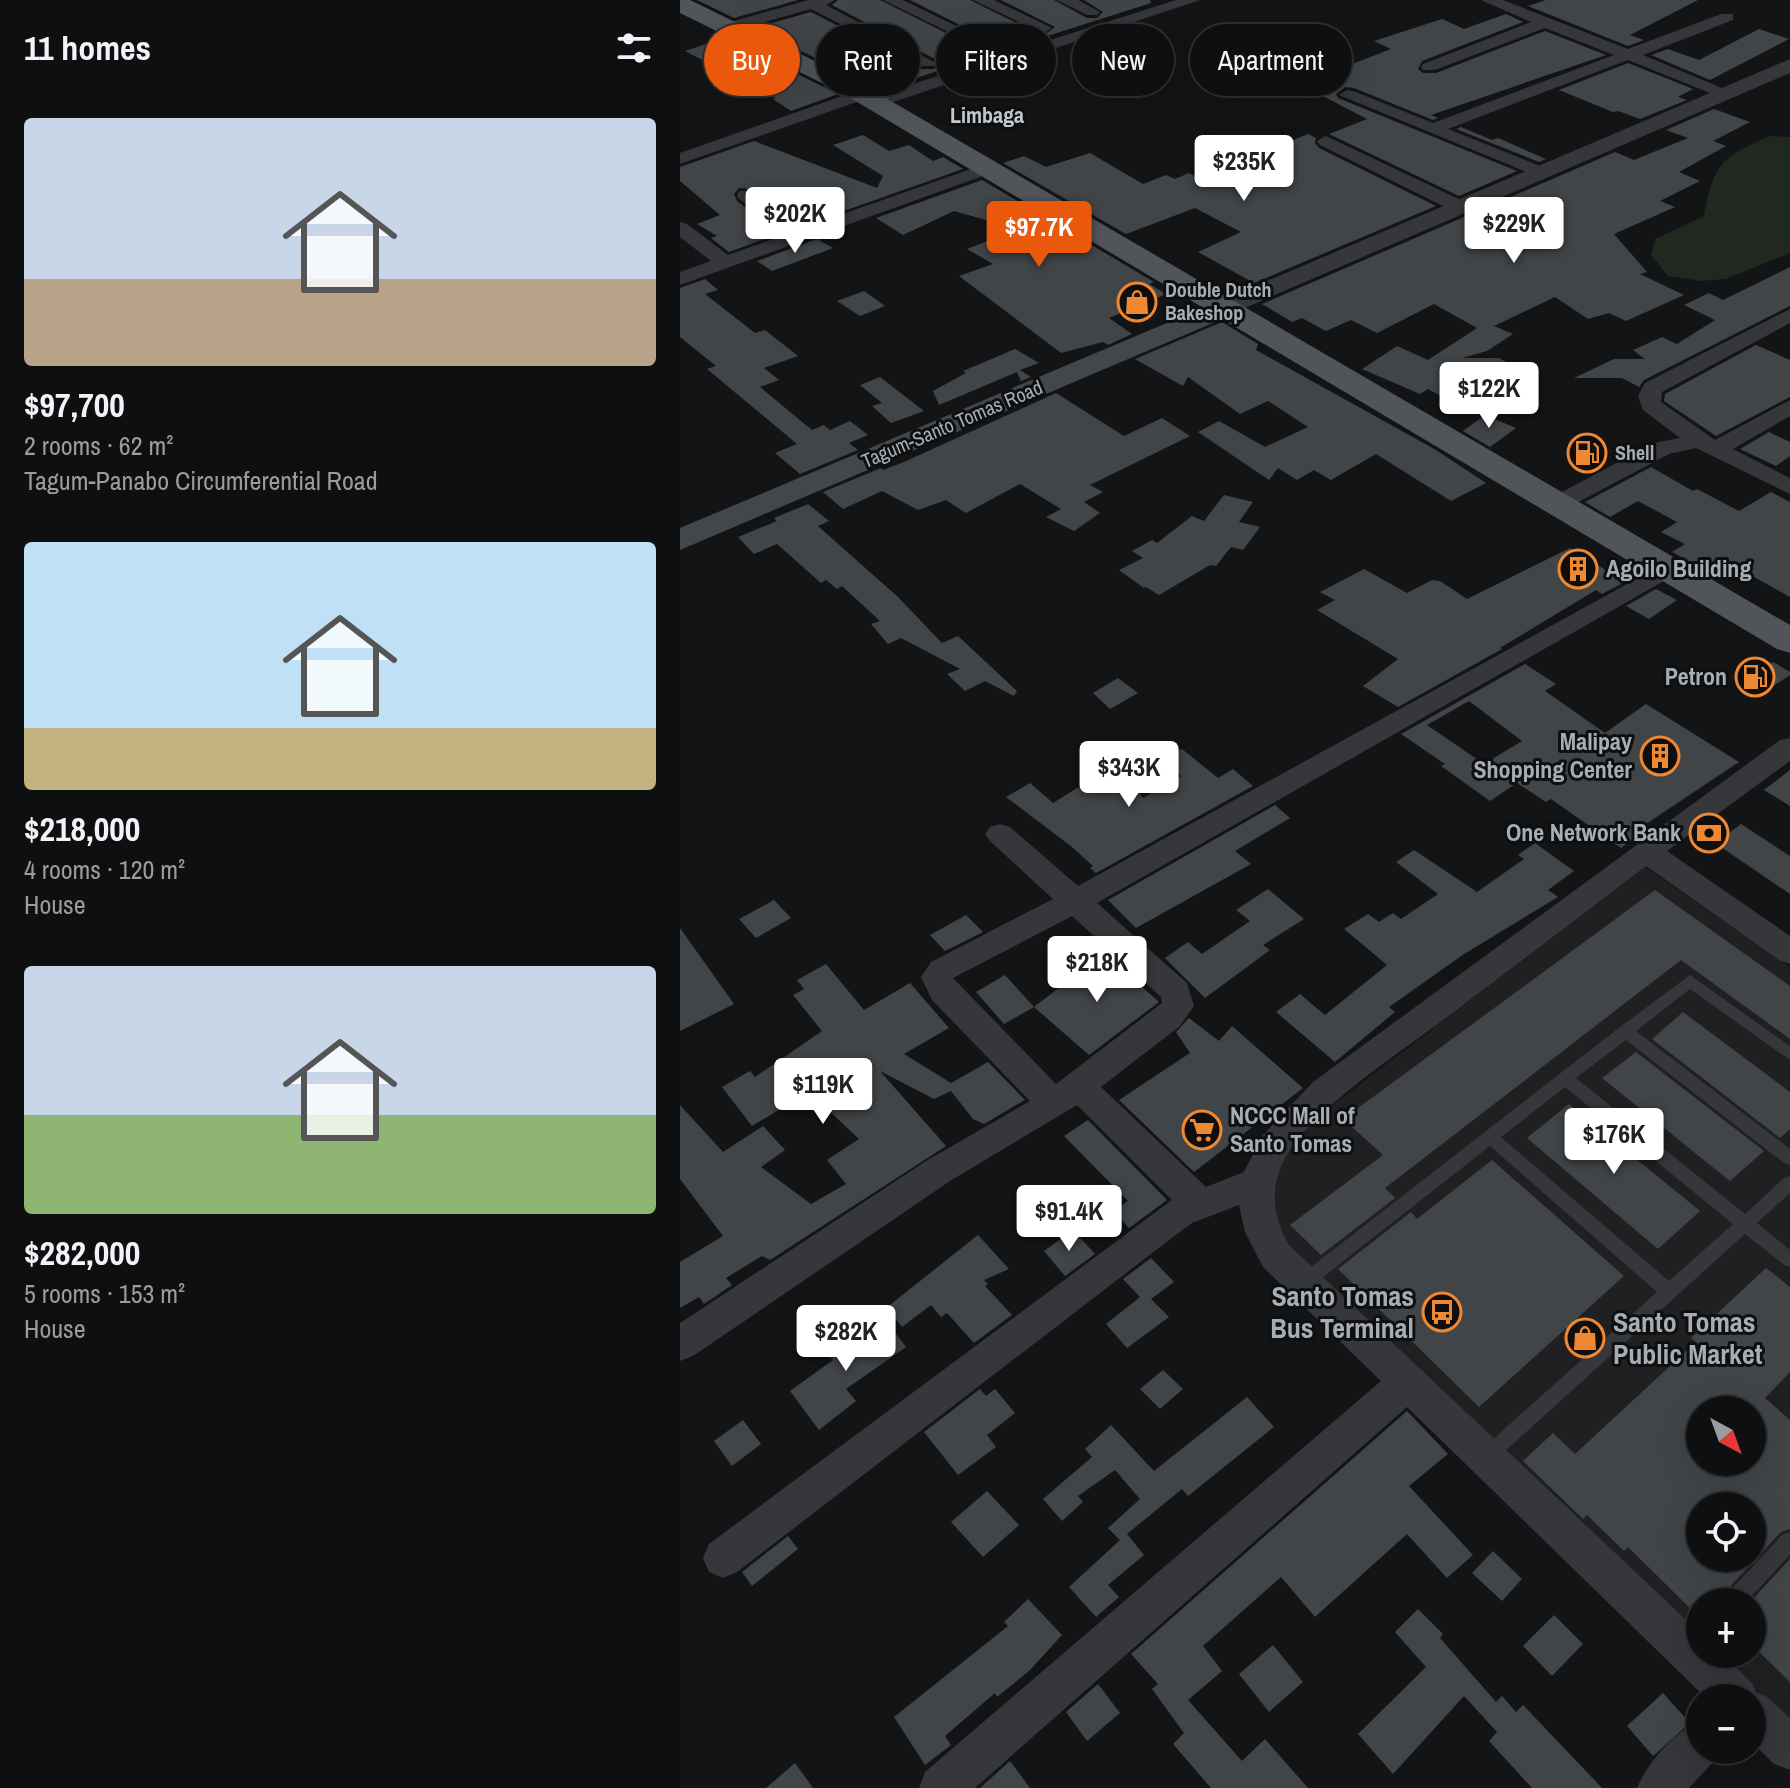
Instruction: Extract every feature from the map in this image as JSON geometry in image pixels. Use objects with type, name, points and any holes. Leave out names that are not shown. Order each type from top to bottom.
[{"type":"main road","points":[[680,4],[723,24]]},
{"type":"main road","points":[[874,96],[988,168],[1790,641]]},
{"type":"main road","name":"Tagum-Santo Tomas Road","points":[[680,540],[1224,308]]},
{"type":"street","points":[[891,0],[955,24]]},
{"type":"street","points":[[981,0],[1056,24],[1098,10],[1065,0]]},
{"type":"street","points":[[920,76],[1192,0]]},
{"type":"street","points":[[1489,0],[1726,93]]},
{"type":"street","points":[[740,24],[820,2],[936,55]]},
{"type":"street","points":[[1433,129],[1727,17]]},
{"type":"street","points":[[1429,67],[1545,22]]},
{"type":"street","points":[[1224,308],[1790,65]]},
{"type":"street","points":[[680,159],[852,96]]},
{"type":"street","points":[[1350,96],[1539,172]]},
{"type":"street","points":[[1326,141],[1458,206]]},
{"type":"street","points":[[680,279],[988,168]]},
{"type":"street","points":[[746,195],[800,235]]},
{"type":"street","points":[[680,228],[725,262]]},
{"type":"street","points":[[1790,315],[1653,388],[1649,396],[1651,405],[1708,445],[1790,487]]},
{"type":"street","points":[[1557,504],[1662,448],[1708,445],[1790,407]]},
{"type":"street","points":[[1200,1204],[943,991],[937,977],[954,964],[1076,901],[1669,568]]},
{"type":"street","points":[[1686,1636],[1486,1456],[1276,1256],[1262,1235],[1255,1205],[1256,1183],[1281,1136],[1325,1092],[1790,747]]},
{"type":"street","points":[[680,1344],[938,1171],[1066,1095],[1169,1017],[1178,1006],[1176,992],[1000,834]]},
{"type":"street","points":[[1646,851],[1790,952]]},
{"type":"street","points":[[723,1558],[1160,1226],[1180,1212],[1256,1183]]},
{"type":"street","points":[[941,1788],[1408,1382]]},
{"type":"street","points":[[1714,1668],[1726,1684]]},
{"type":"street","points":[[1766,1725],[1790,1748]]},
{"type":"street","points":[[1659,1788],[1686,1758]]},
{"type":"lane","points":[[1303,1283],[1690,981],[1790,1054]]},
{"type":"lane","points":[[1625,1031],[1790,1158]]},
{"type":"lane","points":[[1565,1078],[1790,1260]]},
{"type":"lane","points":[[1490,1137],[1669,1292]]},
{"type":"lane","points":[[1486,1456],[1790,1183]]},
{"type":"lane","points":[[1746,1588],[1790,1541]]},
{"type":"shaded area","points":[[1769,136],[1790,137],[1790,253],[1726,279],[1701,281],[1668,276],[1651,255],[1655,239],[1704,216],[1712,184],[1722,164],[1740,150]]},
{"type":"shaded area","name":"Santo Tomas Public Market","points":[[1645,867],[1790,967],[1790,1718],[1787,1722],[1766,1702],[1766,1684],[1747,1684],[1730,1668],[1766,1668],[1766,1588],[1686,1588],[1686,1627],[1304,1265],[1275,1227],[1272,1189],[1279,1167],[1293,1143],[1316,1118]]},
{"type":"building","points":[[697,0],[798,0],[734,18]]},
{"type":"building","points":[[838,0],[880,0],[936,28],[936,59],[920,51],[920,24],[868,24],[832,5]]},
{"type":"building","points":[[910,0],[970,0],[1019,24],[958,24]]},
{"type":"building","points":[[1001,0],[1054,0],[1087,18],[1097,18],[1103,12],[1084,0],[1150,0],[1151,3],[1085,24],[1072,24],[1072,28],[1056,33],[1056,24],[1049,24]]},
{"type":"building","points":[[1546,0],[1698,0],[1630,35],[1644,40],[1628,46],[1528,6]]},
{"type":"building","points":[[811,12],[834,24],[816,24],[816,58],[800,50],[800,24],[768,24]]},
{"type":"building","points":[[1506,14],[1523,22],[1422,61],[1418,69],[1423,73],[1436,73],[1545,31],[1606,55],[1431,115],[1438,118],[1433,120],[1352,88],[1352,64],[1391,49],[1374,41],[1442,19],[1464,29]]},
{"type":"building","points":[[1759,29],[1789,39],[1710,80],[1651,55],[1668,49],[1699,60]]},
{"type":"building","points":[[704,45],[704,61],[685,51]]},
{"type":"building","points":[[1628,63],[1693,89],[1678,97],[1687,100],[1640,119],[1613,112],[1559,90]]},
{"type":"building","points":[[936,67],[936,72],[920,77],[920,68]]},
{"type":"building","points":[[800,75],[816,83],[816,96],[832,96],[791,111],[773,99],[776,98],[772,96],[800,96]]},
{"type":"building","points":[[1323,96],[1337,96],[1517,171],[1459,196],[1329,134],[1367,119]]},
{"type":"building","points":[[1714,109],[1750,122],[1713,141],[1726,146],[1679,172],[1700,181],[1660,201],[1675,207],[1614,234],[1647,272],[1640,274],[1684,295],[1626,321],[1609,313],[1588,319],[1555,297],[1494,326],[1513,334],[1487,351],[1462,358],[1499,358],[1529,374],[1466,410],[1428,389],[1420,394],[1362,369],[1397,346],[1428,360],[1477,328],[1434,304],[1377,333],[1351,320],[1326,331],[1302,318],[1292,322],[1262,304],[1615,152],[1634,160],[1688,138],[1666,130]]},
{"type":"building","points":[[1461,127],[1492,140],[1498,138],[1546,159],[1539,162],[1456,129]]},
{"type":"building","points":[[1308,134],[1316,138],[1319,148],[1436,206],[1254,283],[1198,252],[1241,232],[1195,208],[1126,234],[1003,163],[1024,156],[1046,167],[1090,153],[1143,184],[1166,175],[1175,179],[1189,173],[1198,178]]},
{"type":"building","points":[[863,135],[889,151],[909,145],[933,161],[943,157],[963,169],[804,225],[755,189],[739,188],[734,194],[737,201],[781,233],[729,252],[711,238],[717,236],[697,224],[720,215],[680,181],[680,167],[754,141],[877,188],[883,176],[833,145]]},
{"type":"building","points":[[982,180],[1154,282],[1149,284],[1166,294],[1109,318],[1132,334],[1108,345],[1103,342],[1061,353],[959,276],[993,264],[967,249],[1018,229],[954,211],[903,235],[876,218]]},
{"type":"building","points":[[817,239],[833,248],[772,271],[757,261]]},
{"type":"building","points":[[1790,267],[1790,306],[1644,380],[1639,387],[1622,378],[1574,378],[1614,359],[1645,359],[1633,350],[1662,337],[1677,344],[1715,320],[1684,305],[1709,293],[1723,300]]},
{"type":"building","points":[[705,279],[718,290],[705,294],[755,333],[765,330],[798,356],[764,368],[779,380],[760,387],[812,430],[824,425],[830,430],[850,421],[868,435],[849,443],[858,450],[800,474],[775,453],[797,444],[707,369],[716,366],[680,337],[680,288]]},
{"type":"building","points":[[864,291],[885,306],[860,316],[837,301]]},
{"type":"building","points":[[1222,322],[1258,344],[1256,350],[1436,450],[1486,483],[1451,501],[1376,454],[1331,480],[1314,470],[1297,480],[1278,468],[1269,480],[1198,432],[1219,421],[1265,447],[1308,427],[1268,401],[1240,414],[1188,377],[1183,386],[1135,359]]},
{"type":"building","points":[[1756,345],[1790,360],[1790,397],[1716,436],[1664,401],[1665,394]]},
{"type":"building","points":[[1015,349],[1039,363],[1020,370],[1031,377],[1021,381],[1017,372],[939,405],[933,391],[966,373],[963,371]]},
{"type":"building","points":[[880,377],[924,411],[891,423],[872,406],[882,403],[860,385]]},
{"type":"building","points":[[1056,393],[1124,436],[1162,418],[1190,436],[1090,485],[1103,492],[1084,502],[1100,513],[1074,531],[1046,517],[1061,509],[1020,484],[966,513],[946,500],[918,510],[882,491],[843,509],[823,492],[904,462]]},
{"type":"building","points":[[1485,415],[1516,428],[1490,447],[1463,431]]},
{"type":"building","points":[[1769,432],[1790,442],[1790,456],[1776,466],[1740,449]]},
{"type":"building","points":[[1651,467],[1693,491],[1697,489],[1739,511],[1771,492],[1790,502],[1790,597],[1726,561],[1709,572],[1672,552],[1685,544],[1661,532],[1677,522],[1638,501],[1610,517],[1585,502]]},
{"type":"building","points":[[1224,495],[1253,502],[1239,522],[1260,527],[1243,550],[1231,547],[1216,566],[1210,565],[1159,595],[1119,570],[1143,558],[1132,551],[1152,540],[1157,543],[1192,516],[1204,521]]},
{"type":"building","points":[[808,504],[829,521],[818,526],[898,597],[942,643],[958,636],[1017,691],[1014,696],[985,681],[965,691],[947,674],[960,669],[901,638],[888,644],[871,624],[880,621],[842,586],[837,589],[826,580],[821,583],[777,544],[754,554],[738,537]]},
{"type":"building","points":[[1570,548],[1625,582],[1602,594],[1596,590],[1502,649],[1398,707],[1363,686],[1398,659],[1317,610],[1335,600],[1320,592],[1364,569],[1407,593],[1432,580],[1440,581],[1467,599]]},
{"type":"building","points":[[1656,589],[1677,600],[1649,619],[1626,606]]},
{"type":"building","points":[[1773,662],[1790,675],[1758,696],[1739,683]]},
{"type":"building","points":[[1525,664],[1556,684],[1545,691],[1605,733],[1646,704],[1739,762],[1640,828],[1645,831],[1621,848],[1551,799],[1546,802],[1517,783],[1490,801],[1441,766],[1445,764],[1401,734]],"holes":[[[1469,701],[1522,741],[1484,764],[1427,725]]]},
{"type":"building","points":[[1118,678],[1138,693],[1110,709],[1093,693]]},
{"type":"building","points":[[1182,749],[1218,778],[1233,769],[1253,786],[1096,873],[1090,868],[1093,866],[1072,847],[1006,797],[1030,783],[1053,803],[1090,780],[1088,778],[1121,767],[1143,798],[1181,776],[1162,758]]},
{"type":"building","points":[[1790,770],[1790,806],[1764,790]]},
{"type":"building","points":[[1275,805],[1290,818],[1235,851],[1251,864],[1136,928],[1108,900]]},
{"type":"building","points":[[1741,824],[1790,856],[1790,894],[1715,843]]},
{"type":"building","points":[[1535,843],[1574,871],[1548,890],[1558,897],[1464,954],[1389,1007],[1395,1012],[1335,1062],[1276,1012],[1300,994],[1325,1015],[1387,965],[1344,929],[1368,914],[1379,922],[1393,913],[1401,919],[1438,894],[1396,862],[1414,850],[1477,892],[1524,859],[1518,855]]},
{"type":"building","points":[[1268,889],[1304,919],[1263,945],[1270,950],[1205,998],[1165,958],[1188,942],[1202,954],[1250,921],[1236,910]]},
{"type":"building","points":[[1655,890],[1790,986],[1790,1039],[1681,960],[1385,1188],[1395,1198],[1321,1255],[1290,1225],[1383,1155],[1343,1119]]},
{"type":"building","points":[[774,900],[791,918],[756,938],[739,919]]},
{"type":"building","points":[[966,915],[983,932],[945,951],[930,935]]},
{"type":"building","points":[[680,928],[734,1004],[680,1031]]},
{"type":"building","points":[[1104,953],[1159,1002],[1089,1055],[1034,1007]]},
{"type":"building","points":[[826,964],[864,1010],[910,983],[949,1028],[904,1054],[951,1083],[988,1062],[1025,1100],[984,1124],[973,1119],[951,1091],[934,1099],[880,1071],[946,1146],[770,1260],[762,1256],[726,1278],[732,1285],[704,1304],[699,1297],[680,1308],[680,1262],[723,1236],[680,1179],[680,1105],[723,1152],[763,1126],[785,1150],[761,1167],[811,1204],[846,1184],[827,1160],[859,1139],[809,1092],[752,1126],[722,1087],[750,1071],[755,1077],[822,1031],[793,995],[804,989],[797,980]]},
{"type":"building","points":[[1005,975],[1034,1007],[1004,1024],[976,992]]},
{"type":"building","points":[[1683,1012],[1790,1092],[1790,1129],[1780,1138],[1652,1039]]},
{"type":"building","name":"NCCC Mall of Santo Tomas","points":[[1189,1018],[1219,1041],[1232,1026],[1303,1088],[1194,1172],[1119,1100],[1190,1053],[1176,1032]]},
{"type":"building","points":[[1636,1052],[1764,1151],[1730,1181],[1602,1078]]},
{"type":"building","points":[[1569,1104],[1700,1211],[1658,1249],[1527,1138]]},
{"type":"building","points":[[1088,1120],[1167,1200],[1129,1228],[1113,1211],[1128,1201],[1064,1136]]},
{"type":"building","points":[[1492,1160],[1624,1276],[1479,1407],[1338,1269],[1411,1212],[1417,1219]]},
{"type":"building","points":[[1073,1230],[1095,1254],[1065,1276],[1044,1251]]},
{"type":"building","points":[[978,1235],[1009,1269],[984,1280],[988,1284],[985,1286],[1012,1315],[974,1343],[947,1313],[941,1317],[931,1305],[902,1327],[886,1308]]},
{"type":"building","points":[[1151,1258],[1174,1282],[1151,1299],[1169,1317],[1127,1348],[1106,1324],[1140,1297],[1123,1279]]},
{"type":"building","points":[[1766,1268],[1790,1287],[1790,1372],[1766,1397],[1686,1396],[1686,1476],[1766,1476],[1766,1399],[1790,1420],[1790,1529],[1781,1532],[1766,1548],[1766,1492],[1686,1492],[1686,1572],[1744,1572],[1729,1588],[1686,1588],[1686,1604],[1628,1547],[1624,1551],[1587,1515],[1583,1519],[1523,1461],[1553,1433],[1575,1454],[1696,1342],[1691,1338]]},
{"type":"building","points":[[885,1319],[906,1347],[846,1389],[856,1401],[819,1430],[790,1391],[833,1360],[829,1356]]},
{"type":"building","points":[[1163,1370],[1183,1389],[1160,1409],[1140,1389]]},
{"type":"building","points":[[980,1389],[986,1396],[995,1389],[1015,1413],[987,1435],[996,1447],[958,1475],[924,1432]]},
{"type":"building","points":[[1247,1397],[1274,1427],[1188,1496],[1182,1489],[1127,1534],[1144,1555],[1108,1585],[1119,1597],[1096,1617],[1069,1587],[1120,1540],[1108,1528],[1140,1499],[1115,1470],[1078,1496],[1083,1502],[1062,1521],[1043,1499],[1092,1457],[1085,1449],[1111,1425],[1154,1471]]},
{"type":"building","points":[[1407,1411],[1448,1454],[1409,1486],[1473,1555],[1447,1578],[1407,1534],[1315,1617],[1281,1577],[1203,1646],[1222,1671],[1188,1700],[1242,1761],[1265,1739],[1308,1788],[1211,1788],[1173,1744],[1184,1733],[1152,1689],[1158,1684],[1131,1654]]},
{"type":"building","points":[[743,1420],[761,1444],[732,1466],[714,1441]]},
{"type":"building","points":[[987,1491],[1019,1525],[983,1557],[951,1522]]},
{"type":"building","points":[[788,1536],[798,1549],[752,1586],[742,1572]]},
{"type":"building","points":[[1493,1551],[1522,1579],[1502,1601],[1472,1573]]},
{"type":"building","points":[[1790,1559],[1790,1682],[1766,1659],[1766,1588],[1763,1588]]},
{"type":"building","points":[[1028,1599],[1062,1635],[1029,1671],[997,1697],[995,1693],[945,1736],[951,1745],[925,1765],[894,1717],[1008,1626],[1004,1622]]},
{"type":"building","points":[[1418,1609],[1443,1634],[1440,1638],[1496,1702],[1502,1696],[1516,1712],[1523,1705],[1602,1788],[1532,1788],[1489,1741],[1497,1732],[1464,1696],[1393,1774],[1358,1734],[1426,1667],[1395,1632]]},
{"type":"building","points":[[1554,1615],[1583,1644],[1552,1676],[1523,1646]]},
{"type":"building","points":[[1273,1645],[1303,1682],[1269,1712],[1239,1674]]},
{"type":"building","points":[[1098,1684],[1120,1713],[1087,1741],[1066,1712]]},
{"type":"building","points":[[1663,1693],[1686,1719],[1686,1727],[1653,1756],[1627,1726]]},
{"type":"building","points":[[1010,1761],[1030,1788],[980,1788]]},
{"type":"building","points":[[795,1763],[813,1788],[766,1788]]},
{"type":"place","name":"Double Dutch Bakeshop","points":[[1137,302]]},
{"type":"place","name":"Shell","points":[[1587,453]]},
{"type":"place","name":"Agoilo Building","points":[[1578,569]]},
{"type":"place","name":"Petron","points":[[1755,677]]},
{"type":"place","name":"Malipay Shopping Center","points":[[1660,756]]},
{"type":"place","name":"One Network Bank","points":[[1709,833]]},
{"type":"place","name":"NCCC Mall of Santo Tomas","points":[[1202,1130]]},
{"type":"place","name":"Santo Tomas Bus Terminal","points":[[1442,1312]]},
{"type":"place","name":"Santo Tomas Public Market","points":[[1585,1338]]},
{"type":"district","name":"Limbaga","points":[[987,115]]}]
